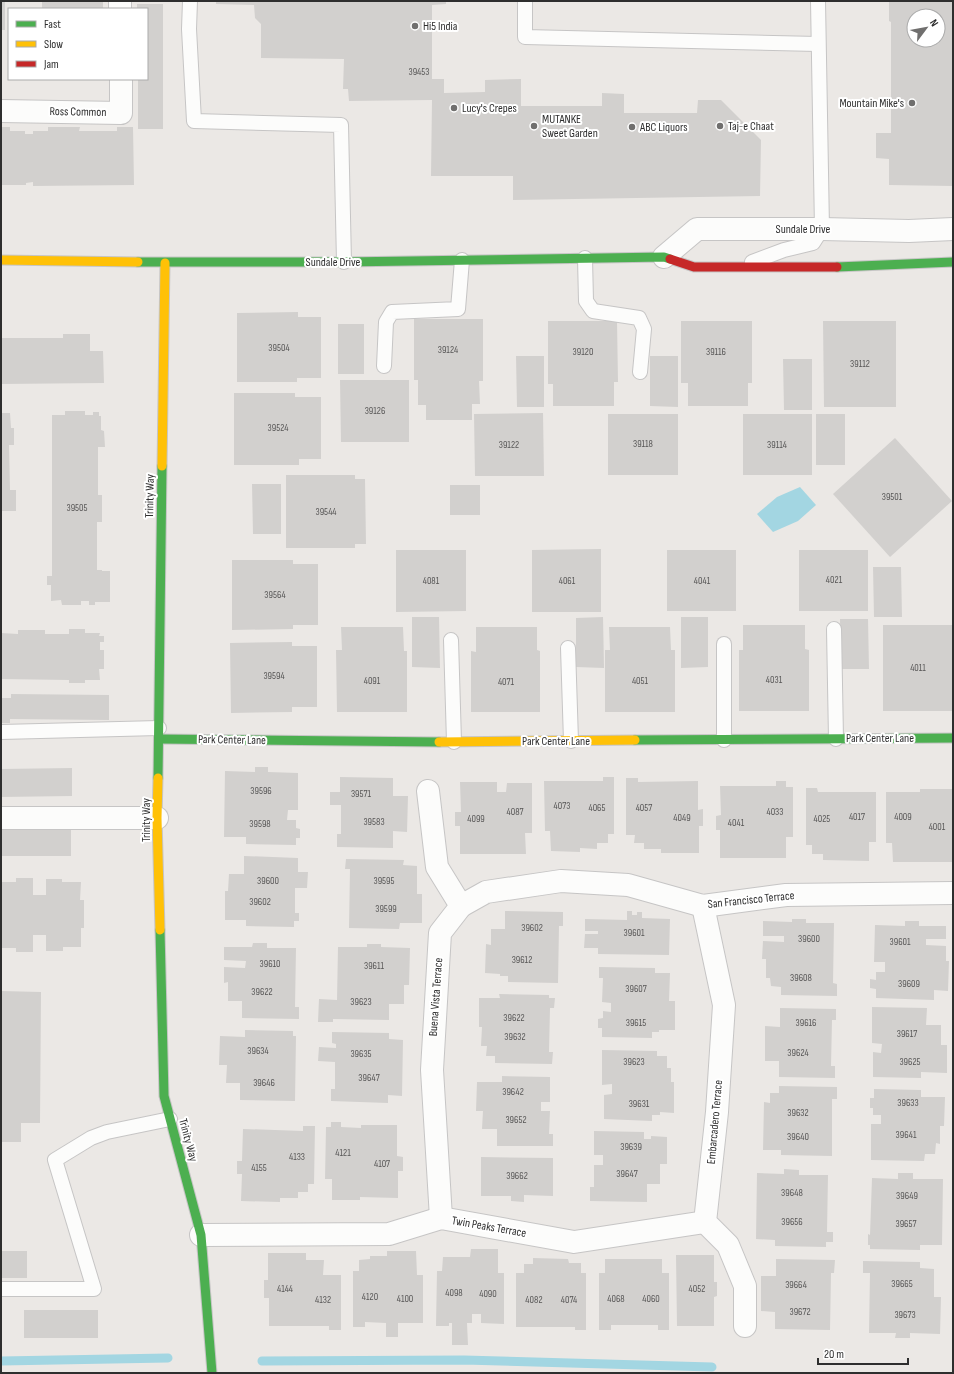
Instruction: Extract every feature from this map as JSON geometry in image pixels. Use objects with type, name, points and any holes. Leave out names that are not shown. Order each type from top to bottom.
[{"type":"street","name":"Ross Common","points":[[1,111],[121,113],[121,80]]},
{"type":"street","name":"Sundale Drive","points":[[664,257],[697,228],[909,231],[953,229]]},
{"type":"street","name":"Sundale Drive","points":[[1,260],[165,263],[664,257],[694,268],[825,267],[953,262]]},
{"type":"street","name":"Trinity Way","points":[[165,263],[157,818],[164,1096],[201,1235],[212,1373]]},
{"type":"street","name":"Park Center Lane","points":[[159,734],[454,742],[953,738]]},
{"type":"street","points":[[428,791],[437,867],[461,906]]},
{"type":"street","points":[[1,818],[157,818]]},
{"type":"street","name":"San Francisco Terrace","points":[[461,906],[486,892],[561,881],[628,885],[703,906],[786,895],[953,894]]},
{"type":"street","name":"Buena Vista Terrace","points":[[441,1218],[432,1070],[440,933],[461,906]]},
{"type":"street","name":"Embarcadero Terrace","points":[[703,906],[724,1005],[717,1112],[704,1222]]},
{"type":"street","name":"Twin Peaks Terrace","points":[[201,1235],[388,1234],[441,1218],[574,1242],[704,1222]]},
{"type":"street","points":[[704,1222],[728,1245],[745,1286],[745,1326]]},
{"type":"lane","points":[[190,1],[189,29],[194,121],[341,125],[344,262]]},
{"type":"lane","points":[[525,1],[525,37],[818,44]]},
{"type":"lane","points":[[740,267],[784,250],[813,243],[822,229],[818,1]]},
{"type":"lane","points":[[584,258],[586,301],[594,311],[640,318],[644,329],[640,372]]},
{"type":"lane","points":[[384,366],[386,322],[392,312],[458,309],[462,260]]},
{"type":"lane","points":[[834,629],[836,739]]},
{"type":"lane","points":[[451,640],[454,742]]},
{"type":"lane","points":[[724,644],[724,740]]},
{"type":"lane","points":[[568,648],[571,741]]},
{"type":"lane","points":[[1,732],[159,734]]},
{"type":"lane","points":[[1,1289],[94,1289],[55,1160],[91,1138],[107,1132],[170,1119]]},
{"type":"water","points":[[800,487],[816,505],[798,521],[773,532],[757,514],[777,497]]},
{"type":"building","points":[[1,1],[5,1],[5,30],[1,30]]},
{"type":"building","points":[[42,1],[103,1],[103,8],[42,8]]},
{"type":"building","points":[[216,1],[446,1],[446,4],[432,5],[432,79],[444,79],[444,93],[485,92],[485,80],[521,79],[521,106],[602,106],[602,93],[624,94],[624,113],[697,113],[698,100],[721,100],[761,140],[760,196],[513,200],[513,176],[431,176],[432,100],[349,101],[348,89],[343,89],[344,59],[261,58],[261,24],[255,18],[254,5],[216,4]]},
{"type":"building","points":[[889,1],[953,1],[953,186],[889,185],[889,159],[876,158],[876,133],[891,133],[891,22],[889,21]]},
{"type":"building","points":[[137,4],[163,4],[163,129],[138,129],[138,80],[148,80],[148,8],[137,8]]},
{"type":"building","points":[[1,127],[10,127],[10,131],[25,131],[25,134],[33,134],[33,131],[48,131],[48,127],[80,127],[79,131],[117,131],[117,127],[133,127],[134,185],[33,186],[33,182],[26,183],[26,185],[1,185]]},
{"type":"building","points":[[298,312],[298,317],[321,317],[321,378],[297,378],[297,382],[237,382],[237,313]]},
{"type":"building","points":[[414,319],[483,319],[483,381],[479,381],[480,404],[472,404],[472,420],[426,420],[426,405],[418,405],[418,380],[414,380]]},
{"type":"building","points":[[548,321],[617,321],[618,382],[614,382],[614,406],[553,406],[553,384],[548,384]]},
{"type":"building","points":[[681,321],[752,321],[752,383],[748,383],[748,406],[688,406],[688,383],[681,383]]},
{"type":"building","points":[[823,321],[896,321],[896,407],[824,407]]},
{"type":"building","points":[[338,324],[364,324],[364,374],[338,374]]},
{"type":"building","points":[[63,334],[90,334],[90,351],[103,351],[104,383],[1,384],[1,338],[63,338]]},
{"type":"building","points":[[516,356],[544,356],[544,407],[517,407]]},
{"type":"building","points":[[650,356],[678,356],[678,407],[650,406]]},
{"type":"building","points":[[783,359],[812,359],[812,410],[784,410]]},
{"type":"building","points":[[340,380],[409,380],[409,442],[341,442]]},
{"type":"building","points":[[234,393],[295,393],[295,397],[321,397],[321,459],[299,459],[299,465],[234,465]]},
{"type":"building","points":[[65,411],[85,411],[85,415],[93,415],[93,412],[99,412],[99,416],[101,416],[101,430],[104,431],[105,447],[98,447],[98,495],[102,495],[102,522],[97,522],[97,570],[110,571],[110,602],[95,602],[95,605],[89,605],[89,601],[81,601],[81,605],[62,605],[61,600],[51,601],[51,585],[47,585],[47,576],[52,576],[52,415],[65,415]]},
{"type":"building","points":[[1,413],[10,413],[11,428],[14,428],[14,445],[9,445],[10,490],[16,490],[16,511],[1,511]]},
{"type":"building","points":[[543,413],[544,476],[475,476],[474,414]]},
{"type":"building","points":[[608,414],[678,414],[678,475],[608,475]]},
{"type":"building","points":[[743,414],[812,414],[812,475],[743,475]]},
{"type":"building","points":[[816,414],[845,414],[845,465],[816,465]]},
{"type":"building","points":[[895,438],[952,501],[890,557],[833,494]]},
{"type":"building","points":[[286,475],[355,475],[355,479],[365,479],[366,544],[355,544],[355,548],[286,548]]},
{"type":"building","points":[[252,484],[281,484],[281,534],[253,534]]},
{"type":"building","points":[[450,485],[480,485],[480,515],[450,515]]},
{"type":"building","points":[[601,549],[601,612],[532,612],[532,550]]},
{"type":"building","points":[[396,550],[466,550],[466,611],[396,612]]},
{"type":"building","points":[[667,550],[736,550],[736,611],[667,611]]},
{"type":"building","points":[[799,550],[868,550],[868,611],[799,611]]},
{"type":"building","points":[[232,560],[293,560],[293,564],[318,564],[318,625],[293,625],[293,629],[232,630]]},
{"type":"building","points":[[873,567],[901,567],[902,617],[874,617]]},
{"type":"building","points":[[412,617],[439,617],[440,668],[412,667]]},
{"type":"building","points":[[603,617],[604,668],[576,667],[576,618]]},
{"type":"building","points":[[681,617],[708,617],[708,667],[681,668]]},
{"type":"building","points":[[840,619],[868,619],[869,669],[841,669]]},
{"type":"building","points":[[743,625],[805,625],[805,649],[809,650],[809,711],[739,711],[739,650],[743,650]]},
{"type":"building","points":[[883,625],[953,625],[953,711],[883,711]]},
{"type":"building","points":[[341,627],[403,627],[404,651],[407,651],[407,712],[337,712],[336,650],[342,650]]},
{"type":"building","points":[[476,627],[537,627],[537,650],[540,651],[540,712],[471,712],[471,651],[476,652]]},
{"type":"building","points":[[609,627],[670,627],[671,650],[675,650],[675,712],[605,712],[605,650],[610,650]]},
{"type":"building","points":[[69,629],[85,629],[85,633],[100,633],[99,636],[104,636],[104,642],[100,642],[100,650],[104,650],[104,669],[99,669],[100,680],[85,680],[85,683],[69,683],[69,680],[1,679],[1,633],[18,634],[18,630],[45,630],[45,634],[69,634]]},
{"type":"building","points":[[292,642],[292,646],[317,646],[317,707],[292,707],[292,712],[231,713],[230,643]]},
{"type":"building","points":[[11,694],[109,695],[109,720],[10,719],[10,723],[1,723],[1,698],[11,698]]},
{"type":"building","points":[[255,767],[268,767],[268,772],[298,773],[298,810],[288,810],[287,820],[296,820],[296,828],[300,829],[300,838],[296,838],[296,845],[246,844],[246,837],[224,837],[225,771],[255,772]]},
{"type":"building","points":[[72,768],[72,796],[1,797],[1,769]]},
{"type":"building","points":[[340,777],[393,778],[393,796],[408,796],[407,832],[393,831],[393,848],[337,847],[337,834],[341,834],[341,805],[330,805],[330,792],[340,792]]},
{"type":"building","points":[[603,777],[614,777],[614,834],[608,834],[608,843],[597,843],[597,849],[580,848],[580,852],[551,851],[550,831],[545,831],[544,781],[603,781]]},
{"type":"building","points":[[626,778],[638,778],[638,782],[698,781],[698,810],[703,809],[703,826],[699,826],[699,853],[661,853],[661,849],[644,849],[644,843],[634,843],[635,835],[626,835]]},
{"type":"building","points":[[776,781],[786,781],[786,787],[793,787],[793,837],[786,837],[786,858],[720,858],[720,830],[716,830],[716,816],[721,815],[720,786],[776,786]]},
{"type":"building","points":[[460,782],[497,782],[497,792],[506,792],[507,783],[532,783],[532,833],[525,833],[526,854],[460,854],[460,826],[455,826],[455,812],[461,812]]},
{"type":"building","points":[[806,788],[817,788],[818,792],[876,792],[876,842],[869,842],[869,861],[823,860],[823,854],[812,854],[812,845],[806,845]]},
{"type":"building","points":[[920,789],[953,789],[953,862],[893,862],[892,843],[886,843],[886,792],[920,792]]},
{"type":"building","points":[[1,829],[71,829],[71,856],[1,856]]},
{"type":"building","points":[[244,856],[298,858],[298,872],[308,872],[307,888],[295,888],[295,913],[299,913],[299,921],[294,921],[294,927],[246,926],[246,920],[225,920],[225,891],[228,891],[229,874],[244,874]]},
{"type":"building","points":[[346,859],[404,860],[403,865],[417,866],[417,894],[422,894],[422,923],[400,923],[399,929],[349,928],[350,869],[345,869]]},
{"type":"building","points":[[16,878],[33,878],[33,895],[46,895],[46,879],[62,879],[62,882],[81,882],[80,900],[84,900],[84,928],[81,928],[81,947],[63,947],[63,951],[46,951],[46,935],[33,935],[33,952],[16,952],[16,948],[1,948],[1,882],[16,882]]},
{"type":"building","points":[[505,911],[563,912],[563,926],[559,926],[558,983],[508,982],[508,976],[485,973],[486,944],[491,945],[491,929],[505,929]]},
{"type":"building","points":[[627,911],[632,911],[632,915],[637,915],[637,912],[642,912],[642,918],[670,919],[669,955],[598,954],[598,948],[584,948],[585,934],[598,934],[598,931],[585,931],[585,919],[627,920]]},
{"type":"building","points":[[792,919],[806,919],[806,923],[834,923],[833,983],[837,984],[837,996],[781,995],[781,987],[771,986],[770,978],[766,978],[766,959],[762,959],[763,941],[784,942],[784,936],[763,936],[763,921],[792,922]]},
{"type":"building","points":[[905,921],[919,921],[919,926],[946,926],[946,939],[926,939],[926,945],[946,946],[946,961],[949,961],[948,991],[934,990],[934,1000],[876,998],[876,989],[870,988],[870,979],[876,980],[876,972],[885,972],[885,962],[874,962],[875,925],[905,926]]},
{"type":"building","points":[[253,943],[267,943],[267,948],[296,948],[295,1007],[299,1007],[299,1019],[242,1018],[242,1001],[228,1001],[228,982],[224,983],[224,967],[245,968],[246,961],[224,960],[224,947],[252,947]]},
{"type":"building","points":[[367,944],[381,944],[381,947],[410,948],[409,985],[404,985],[404,1004],[389,1004],[389,1020],[333,1019],[333,1022],[318,1022],[319,999],[337,1000],[338,947],[367,947]]},
{"type":"building","points":[[599,967],[655,968],[655,973],[670,973],[669,1001],[675,1001],[675,1030],[659,1030],[659,1032],[652,1032],[652,1038],[602,1037],[602,1028],[598,1028],[598,1019],[603,1018],[603,1011],[611,1012],[611,1003],[602,1002],[603,978],[599,978]]},
{"type":"building","points":[[1,991],[41,992],[40,1123],[21,1123],[21,1142],[1,1142]]},
{"type":"building","points":[[499,994],[549,995],[549,998],[555,998],[554,1008],[550,1008],[549,1052],[553,1052],[552,1064],[495,1063],[495,1056],[486,1056],[487,1046],[481,1046],[482,1027],[479,1027],[479,998],[500,998]]},
{"type":"building","points":[[872,1007],[927,1008],[926,1025],[941,1025],[941,1045],[947,1045],[947,1073],[921,1072],[921,1078],[873,1077],[873,1052],[881,1053],[882,1044],[872,1043]]},
{"type":"building","points":[[780,1008],[836,1009],[836,1020],[832,1020],[831,1066],[835,1066],[835,1078],[779,1077],[779,1061],[765,1061],[765,1026],[780,1027]]},
{"type":"building","points":[[245,1030],[293,1031],[293,1036],[296,1036],[295,1101],[240,1100],[240,1083],[226,1083],[227,1065],[219,1065],[220,1036],[245,1037]]},
{"type":"building","points":[[332,1032],[389,1033],[389,1039],[403,1040],[402,1096],[388,1095],[388,1103],[331,1101],[331,1089],[335,1089],[335,1062],[318,1061],[319,1047],[336,1048],[336,1044],[332,1043]]},
{"type":"building","points":[[602,1050],[657,1051],[657,1056],[667,1056],[667,1068],[671,1068],[671,1082],[674,1082],[674,1113],[660,1112],[660,1115],[652,1115],[652,1121],[604,1119],[604,1095],[612,1094],[612,1084],[602,1085]]},
{"type":"building","points":[[502,1076],[550,1077],[550,1102],[541,1102],[541,1111],[550,1111],[549,1134],[553,1134],[553,1146],[497,1146],[497,1129],[482,1129],[483,1111],[476,1111],[477,1082],[502,1082]]},
{"type":"building","points":[[779,1086],[837,1087],[837,1099],[832,1099],[832,1156],[781,1155],[781,1150],[763,1150],[764,1102],[770,1103],[770,1093],[779,1093]]},
{"type":"building","points":[[874,1089],[921,1090],[921,1097],[945,1097],[944,1126],[940,1126],[940,1144],[936,1143],[935,1154],[925,1154],[924,1161],[871,1160],[871,1124],[881,1124],[881,1115],[873,1115],[873,1108],[870,1108],[870,1098],[874,1098]]},
{"type":"building","points":[[331,1122],[341,1122],[341,1127],[361,1128],[361,1125],[397,1125],[397,1156],[403,1157],[403,1171],[398,1171],[398,1198],[360,1197],[360,1200],[332,1200],[332,1179],[325,1179],[326,1127],[331,1127]]},
{"type":"building","points":[[303,1126],[315,1126],[314,1184],[308,1184],[308,1192],[298,1192],[298,1198],[280,1198],[280,1202],[241,1201],[242,1174],[237,1174],[237,1161],[242,1161],[243,1129],[303,1131]]},
{"type":"building","points":[[594,1131],[644,1132],[644,1139],[651,1139],[651,1136],[667,1137],[667,1164],[660,1164],[660,1184],[647,1184],[647,1202],[590,1201],[590,1187],[594,1187],[594,1165],[603,1165],[603,1155],[594,1155]]},
{"type":"building","points":[[481,1157],[553,1158],[553,1196],[524,1195],[524,1202],[511,1201],[511,1196],[481,1196]]},
{"type":"building","points":[[784,1169],[799,1170],[799,1175],[828,1175],[827,1232],[833,1232],[833,1242],[826,1242],[826,1247],[775,1246],[775,1240],[756,1239],[757,1173],[784,1174]]},
{"type":"building","points":[[898,1173],[913,1173],[913,1179],[943,1179],[942,1245],[920,1245],[920,1250],[870,1249],[870,1245],[868,1245],[868,1234],[870,1235],[872,1178],[898,1179]]},
{"type":"building","points":[[471,1249],[498,1249],[498,1273],[504,1273],[504,1324],[481,1323],[481,1314],[472,1314],[472,1323],[467,1323],[468,1345],[452,1345],[452,1323],[449,1323],[449,1326],[436,1326],[437,1271],[442,1271],[443,1257],[470,1257]]},
{"type":"building","points":[[1,1251],[27,1251],[27,1278],[1,1278]]},
{"type":"building","points":[[387,1251],[416,1251],[417,1275],[423,1275],[423,1323],[398,1323],[398,1337],[386,1337],[386,1323],[365,1322],[365,1327],[353,1327],[353,1271],[359,1271],[359,1260],[370,1259],[370,1256],[387,1256]]},
{"type":"building","points":[[268,1253],[306,1253],[306,1260],[324,1260],[323,1275],[341,1275],[341,1330],[329,1330],[329,1326],[269,1326],[269,1298],[264,1298],[264,1280],[268,1280]]},
{"type":"building","points":[[676,1255],[714,1255],[714,1282],[717,1282],[717,1296],[714,1297],[714,1326],[677,1326]]},
{"type":"building","points":[[533,1258],[568,1259],[569,1263],[581,1263],[581,1273],[586,1273],[586,1330],[575,1330],[575,1327],[516,1327],[516,1273],[524,1273],[524,1264],[533,1264]]},
{"type":"building","points":[[605,1259],[662,1259],[662,1273],[669,1273],[669,1330],[658,1330],[658,1325],[611,1325],[611,1330],[599,1330],[599,1273],[605,1273]]},
{"type":"building","points":[[776,1259],[835,1260],[834,1273],[831,1273],[830,1330],[775,1329],[775,1312],[761,1311],[761,1276],[776,1276]]},
{"type":"building","points":[[863,1261],[920,1262],[920,1268],[934,1269],[934,1297],[941,1297],[940,1334],[910,1333],[910,1338],[895,1338],[896,1333],[869,1333],[870,1273],[863,1273]]},
{"type":"building","points":[[24,1310],[98,1310],[98,1338],[24,1338]]},
{"type":"waterway","points":[[1,1361],[168,1358]]},
{"type":"waterway","points":[[262,1361],[464,1360],[712,1367]]},
{"type":"traffic: fast","points":[[138,262],[344,262],[664,257],[670,259]]},
{"type":"traffic: fast","points":[[837,267],[953,262]]},
{"type":"traffic: fast","points":[[158,778],[162,466]]},
{"type":"traffic: fast","points":[[635,740],[953,738]]},
{"type":"traffic: fast","points":[[159,739],[439,742]]},
{"type":"traffic: fast","points":[[160,930],[164,1096],[201,1235],[212,1373]]},
{"type":"traffic: slow","points":[[1,260],[138,262]]},
{"type":"traffic: slow","points":[[162,466],[165,263]]},
{"type":"traffic: slow","points":[[439,742],[635,740]]},
{"type":"traffic: slow","points":[[158,778],[157,818],[160,930]]},
{"type":"traffic: jam","points":[[670,259],[694,267],[837,267]]},
{"type":"place","name":"Hi5 India","points":[[415,26]]},
{"type":"place","name":"Mountain Mike's","points":[[912,103]]},
{"type":"place","name":"Lucy's Crepes","points":[[454,108]]},
{"type":"place","name":"MUTANKE Sweet Garden","points":[[534,126]]},
{"type":"place","name":"Taj-e Chaat","points":[[720,126]]},
{"type":"place","name":"ABC Liquors","points":[[632,127]]}]
